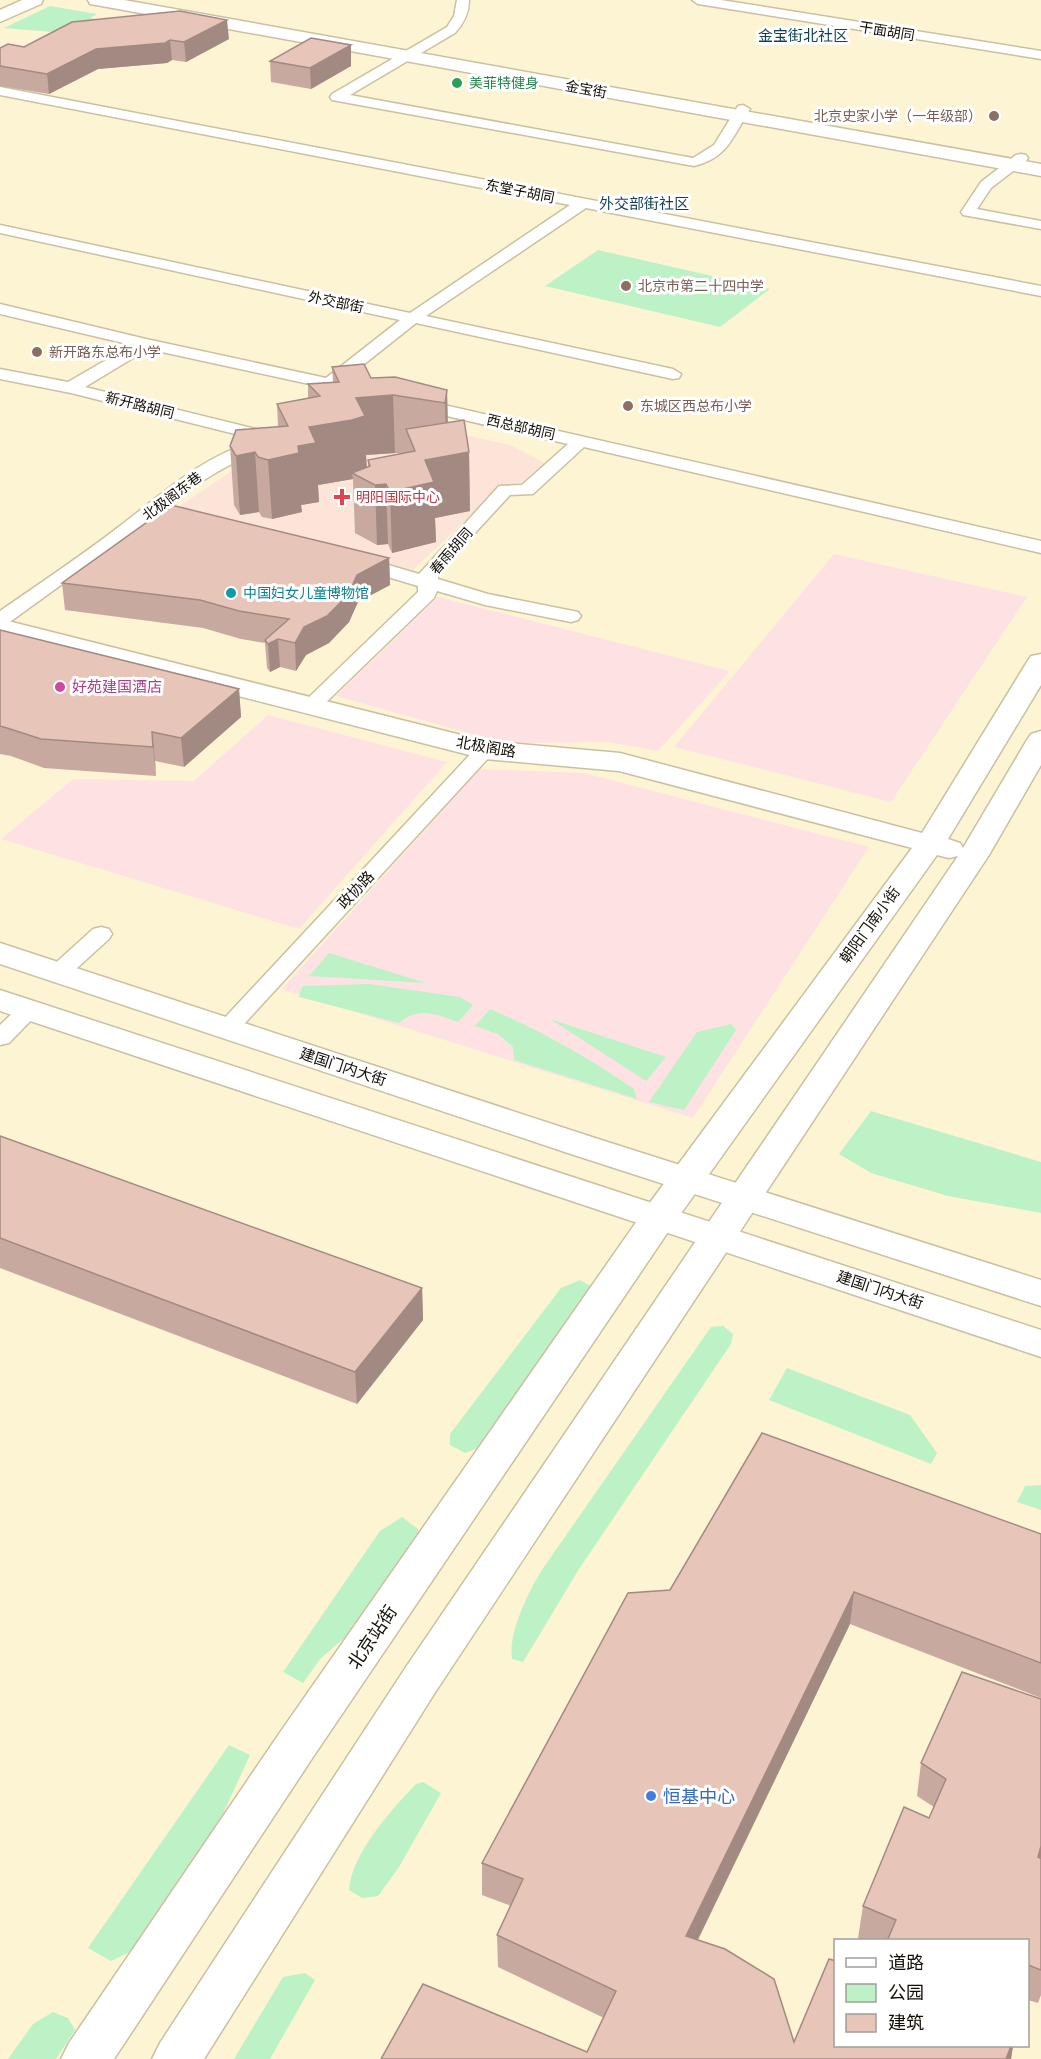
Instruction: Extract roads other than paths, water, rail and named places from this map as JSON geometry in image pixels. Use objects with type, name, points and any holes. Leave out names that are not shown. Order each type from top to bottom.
[{"type":"main road","points":[[0,6],[14,0]]},
{"type":"main road","points":[[0,17],[35,0]]},
{"type":"main road","name":"金宝街","points":[[96,0],[413,54]]},
{"type":"main road","name":"金宝街","points":[[138,0],[413,54],[1041,170]]},
{"type":"main road","name":"金宝街","points":[[1012,164],[1041,162]]},
{"type":"main road","name":"北极阁路","points":[[0,627],[485,750],[620,762],[974,855]]},
{"type":"main road","name":"朝阳门南小街","points":[[659,1217],[930,844],[1041,662]]},
{"type":"main road","points":[[177,2059],[395,1717],[974,855],[1041,740]]},
{"type":"main road","name":"建国门内大街","points":[[0,953],[744,1198]]},
{"type":"main road","points":[[14,1005],[659,1217]]},
{"type":"main road","points":[[744,1198],[1041,1293]]},
{"type":"main road","name":"建国门内大街","points":[[659,1217],[1041,1344]]},
{"type":"main road","name":"北京站街","points":[[86,2059],[285,1763],[659,1217]]},
{"type":"street","points":[[463,0],[464,5],[457,25],[442,37],[337,97],[694,162],[708,158],[725,141],[739,115]]},
{"type":"street","name":"干面胡同","points":[[698,0],[1041,55]]},
{"type":"street","name":"东堂子胡同","points":[[0,91],[1041,291]]},
{"type":"street","points":[[1012,164],[986,185],[968,212],[1041,225]]},
{"type":"street","points":[[329,384],[413,318],[583,203]]},
{"type":"street","name":"外交部街","points":[[0,229],[673,374]]},
{"type":"street","points":[[0,309],[146,344],[375,394]]},
{"type":"street","points":[[71,388],[146,344]]},
{"type":"street","points":[[0,387],[8,376]]},
{"type":"street","name":"新开路胡同","points":[[8,376],[71,388],[283,438]]},
{"type":"street","points":[[333,403],[352,389]]},
{"type":"street","name":"西总部胡同","points":[[398,399],[1041,547]]},
{"type":"street","name":"北极阁东巷","points":[[0,620],[201,473],[241,450],[283,438]]},
{"type":"street","name":"春雨胡同","points":[[312,705],[427,594],[429,572],[505,490],[527,490],[581,441]]},
{"type":"street","points":[[156,507],[207,522]]},
{"type":"street","points":[[339,557],[485,598],[571,616]]},
{"type":"street","name":"政协路","points":[[227,1029],[485,750]]},
{"type":"street","points":[[58,973],[101,934]]},
{"type":"street","points":[[0,1038],[14,1005]]},
{"type":"place","name":"美菲特健身","points":[[457,83]]},
{"type":"place","name":"北京史家小学（一年级部）","points":[[994,116]]},
{"type":"place","name":"北京市第二十四中学","points":[[626,286]]},
{"type":"place","name":"新开路东总布小学","points":[[37,352]]},
{"type":"place","name":"东城区西总布小学","points":[[628,406]]},
{"type":"place","name":"明阳国际中心","points":[[342,497]]},
{"type":"place","name":"中国妇女儿童博物馆","points":[[231,593]]},
{"type":"place","name":"好苑建国酒店","points":[[60,687]]},
{"type":"place","name":"恒基中心","points":[[651,1796]]},
{"type":"district","name":"金宝街北社区","points":[[803,36]]},
{"type":"district","name":"外交部街社区","points":[[644,204]]}]
